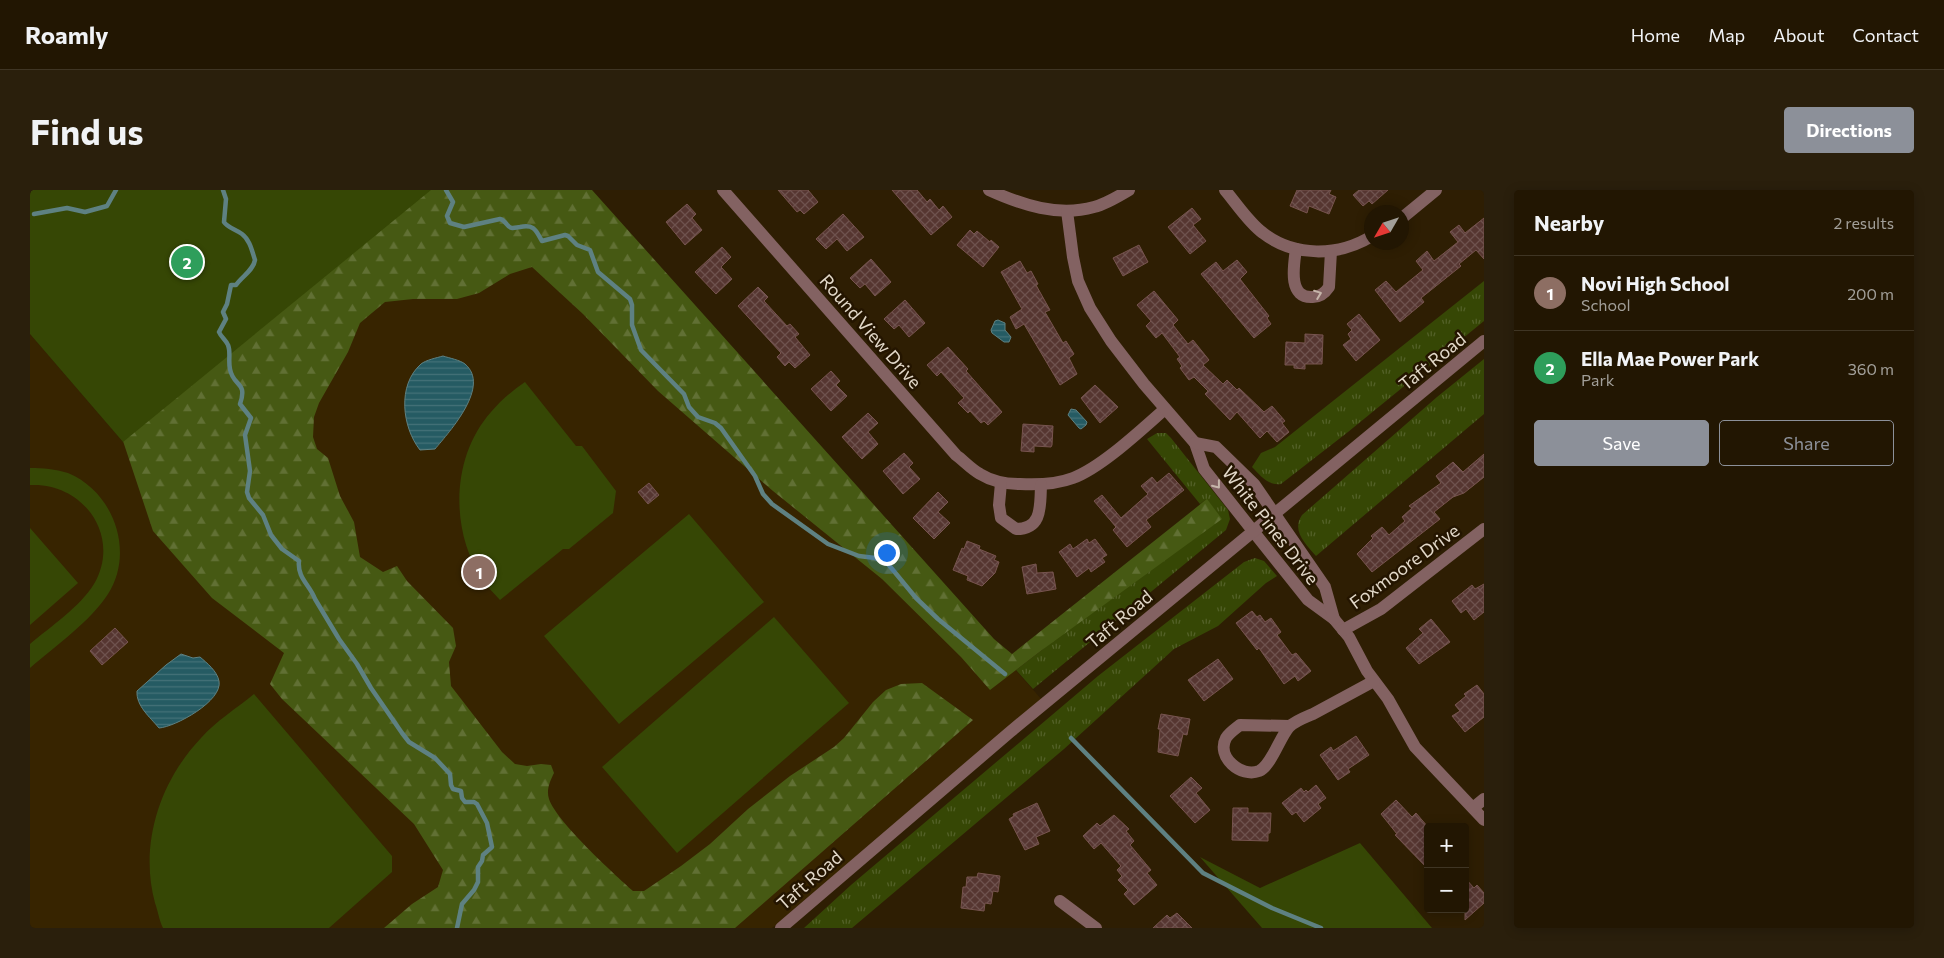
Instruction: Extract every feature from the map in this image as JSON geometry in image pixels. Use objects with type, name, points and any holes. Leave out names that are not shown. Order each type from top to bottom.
[{"type":"street","name":"Round View Drive","points":[[723,190],[956,455],[980,474],[1001,483],[1041,485],[1072,478],[1088,471],[1139,432],[1165,409]]},
{"type":"street","points":[[989,190],[1019,203],[1067,211],[1096,207],[1129,190]]},
{"type":"street","points":[[1225,190],[1262,233],[1280,244],[1312,252],[1331,251],[1364,240]]},
{"type":"street","points":[[1409,212],[1436,190]]},
{"type":"street","name":"White Pines Drive","points":[[1067,211],[1078,281],[1090,308],[1111,340],[1165,409],[1195,442],[1204,469],[1253,532],[1308,600],[1334,619],[1349,637],[1367,671],[1388,699],[1415,747],[1484,820]]},
{"type":"street","points":[[1296,249],[1293,271],[1294,284],[1302,294],[1310,297],[1322,294],[1329,287],[1331,251]]},
{"type":"street","name":"Taft Road","points":[[781,928],[1010,732],[1484,341]]},
{"type":"street","name":"White Pines Drive","points":[[1195,442],[1216,447],[1254,484],[1324,587],[1334,619]]},
{"type":"street","points":[[1001,483],[999,505],[1001,518],[1016,529],[1025,528],[1033,523],[1037,517],[1040,510],[1041,485]]},
{"type":"street","name":"Foxmoore Drive","points":[[1343,630],[1381,609],[1484,529]]},
{"type":"street","points":[[1290,726],[1267,764],[1258,771],[1238,770],[1226,756],[1224,746],[1226,739],[1240,725],[1290,726],[1374,681]]},
{"type":"street","points":[[1473,808],[1484,799]]},
{"type":"street","points":[[1060,901],[1096,928]]},
{"type":"shaded area","points":[[591,190],[1043,701],[772,928],[30,928],[30,334],[123,442]]},
{"type":"green space","points":[[30,190],[592,190],[994,639],[1012,654],[1207,499],[1222,519],[990,690],[961,657],[882,579],[773,491],[658,391],[583,314],[532,267],[510,274],[479,293],[457,299],[413,299],[385,302],[360,323],[348,352],[319,403],[314,417],[313,437],[317,449],[328,458],[340,496],[354,522],[360,557],[383,572],[397,566],[407,581],[453,628],[456,646],[449,662],[451,686],[502,752],[515,764],[527,766],[551,765],[554,773],[548,792],[554,809],[586,847],[633,891],[644,891],[681,866],[790,776],[834,747],[844,738],[873,702],[886,690],[901,684],[922,683],[973,720],[735,928],[384,928],[412,904],[438,887],[443,870],[414,824],[282,699],[270,684],[284,653],[212,598],[153,531],[97,363]]},
{"type":"green space","points":[[30,190],[431,190],[123,442],[30,334]]},
{"type":"green space","points":[[1484,281],[1484,321],[1348,432],[1281,484],[1268,482],[1252,467],[1261,453],[1275,447]]},
{"type":"green space","points":[[1484,359],[1484,414],[1316,556],[1304,542],[1299,532],[1298,526],[1302,515],[1437,397]]},
{"type":"green space","points":[[525,382],[576,446],[582,446],[616,491],[613,513],[569,549],[563,549],[500,600],[484,582],[472,560],[464,539],[460,516],[462,472],[468,450],[478,430],[491,412],[511,392]]},
{"type":"green space","points":[[1157,433],[1166,433],[1171,438],[1228,510],[1230,519],[1226,530],[1033,689],[1016,670],[1042,650],[1206,499],[1200,504],[1147,439]]},
{"type":"green space","points":[[30,468],[68,473],[84,482],[97,494],[108,509],[115,525],[119,542],[120,560],[116,578],[101,604],[82,624],[30,668],[30,644],[73,609],[88,592],[94,584],[101,566],[103,548],[100,531],[92,515],[81,502],[66,492],[49,486],[30,485]]},
{"type":"green space","points":[[689,514],[764,602],[619,724],[544,636]]},
{"type":"green space","points":[[30,528],[78,583],[30,625]]},
{"type":"green space","points":[[1255,558],[1264,561],[1277,576],[1266,583],[1218,626],[1174,649],[1064,749],[852,928],[804,928],[851,885],[1098,676],[1244,562]]},
{"type":"green space","points":[[774,617],[849,703],[677,853],[602,767]]},
{"type":"green space","points":[[254,694],[392,856],[392,872],[329,928],[163,928],[155,903],[151,881],[150,858],[152,836],[164,794],[174,774],[201,738],[220,720]]},
{"type":"green space","points":[[1360,843],[1432,928],[1262,928],[1200,857],[1260,888]]},
{"type":"water","points":[[998,320],[1005,323],[1005,330],[1011,337],[1009,342],[1004,342],[992,333],[991,330],[995,321]]},
{"type":"water","points":[[443,356],[465,364],[472,373],[471,396],[458,420],[435,449],[420,450],[409,430],[406,418],[405,394],[413,373],[421,364]]},
{"type":"water","points":[[1071,409],[1076,410],[1087,422],[1081,429],[1068,415]]},
{"type":"water","points":[[181,654],[193,658],[200,657],[209,665],[218,677],[218,689],[214,697],[197,712],[176,723],[159,728],[141,706],[137,691]]},
{"type":"building","points":[[778,190],[808,190],[818,202],[804,214],[800,210],[797,212]]},
{"type":"building","points":[[892,190],[917,190],[927,202],[930,199],[939,210],[943,206],[952,217],[931,235]]},
{"type":"building","points":[[1297,190],[1331,190],[1329,194],[1336,197],[1329,214],[1309,206],[1307,213],[1290,206]]},
{"type":"building","points":[[1359,190],[1388,190],[1372,204],[1369,201],[1363,206],[1353,195]]},
{"type":"building","points":[[687,204],[696,214],[692,218],[702,230],[685,245],[666,222]]},
{"type":"building","points":[[1192,208],[1201,219],[1193,225],[1206,241],[1190,254],[1168,227]]},
{"type":"building","points":[[843,214],[864,237],[847,251],[837,239],[826,249],[816,239]]},
{"type":"building","points":[[1484,218],[1484,259],[1476,250],[1459,264],[1461,266],[1421,298],[1424,302],[1400,322],[1375,290],[1386,281],[1396,292],[1423,270],[1416,261],[1427,251],[1434,261],[1458,242],[1450,232],[1459,225],[1465,233]]},
{"type":"building","points":[[970,230],[974,234],[977,231],[999,247],[983,267],[957,245]]},
{"type":"building","points":[[1139,245],[1148,262],[1123,276],[1113,258]]},
{"type":"building","points":[[722,247],[731,257],[721,267],[732,279],[716,294],[695,272]]},
{"type":"building","points":[[871,259],[891,282],[875,296],[865,284],[860,288],[850,278]]},
{"type":"building","points":[[1237,260],[1247,272],[1240,279],[1269,316],[1267,318],[1271,324],[1254,338],[1201,274],[1216,262],[1223,271]]},
{"type":"building","points":[[1020,261],[1027,273],[1031,271],[1038,284],[1036,285],[1050,310],[1045,312],[1063,343],[1066,341],[1074,354],[1069,358],[1077,374],[1060,385],[1024,324],[1016,329],[1010,317],[1022,309],[1001,272]]},
{"type":"building","points":[[758,287],[768,297],[764,301],[787,326],[790,324],[799,334],[795,337],[810,355],[795,368],[789,362],[785,366],[777,357],[781,353],[738,306]]},
{"type":"building","points":[[1154,291],[1178,320],[1173,325],[1188,344],[1193,340],[1209,360],[1203,365],[1223,384],[1227,380],[1237,390],[1239,388],[1264,412],[1272,406],[1285,421],[1282,423],[1289,432],[1277,442],[1267,431],[1260,438],[1237,412],[1230,420],[1205,394],[1208,391],[1194,377],[1189,380],[1180,368],[1182,366],[1177,359],[1180,357],[1162,333],[1156,338],[1146,326],[1151,321],[1137,305]]},
{"type":"building","points":[[905,300],[925,323],[909,337],[899,325],[894,329],[884,319]]},
{"type":"building","points":[[1359,314],[1380,340],[1356,361],[1343,345],[1351,339],[1348,334],[1352,330],[1347,324]]},
{"type":"building","points":[[1305,334],[1323,335],[1322,364],[1305,364],[1305,369],[1294,368],[1294,365],[1285,365],[1286,342],[1305,343]]},
{"type":"building","points":[[948,347],[1002,412],[988,425],[984,421],[981,423],[970,411],[968,413],[958,403],[964,398],[941,372],[937,376],[927,365]]},
{"type":"building","points":[[831,371],[840,381],[836,385],[847,396],[831,411],[811,389]]},
{"type":"building","points":[[1095,385],[1118,407],[1100,423],[1081,398]]},
{"type":"building","points":[[868,413],[878,423],[868,432],[878,444],[862,459],[842,437]]},
{"type":"building","points":[[1023,424],[1053,426],[1051,447],[1034,446],[1034,452],[1021,451]]},
{"type":"building","points":[[904,453],[913,463],[909,467],[920,479],[903,494],[883,471]]},
{"type":"building","points":[[1484,454],[1484,477],[1464,493],[1453,497],[1434,512],[1440,519],[1372,572],[1357,554],[1373,538],[1371,536],[1382,527],[1389,535],[1405,521],[1402,517],[1412,508],[1409,506],[1441,483],[1436,476],[1453,462],[1463,472]]},
{"type":"building","points":[[1169,473],[1184,490],[1146,520],[1151,527],[1127,547],[1113,530],[1116,527],[1094,501],[1102,495],[1121,518],[1148,494],[1141,486],[1152,477],[1157,483]]},
{"type":"building","points":[[649,483],[659,495],[648,504],[638,492]]},
{"type":"building","points":[[938,492],[948,502],[938,512],[950,523],[934,539],[913,518]]},
{"type":"building","points":[[1087,539],[1089,543],[1095,539],[1107,555],[1102,558],[1105,562],[1091,572],[1089,568],[1077,577],[1059,552],[1070,544],[1073,549]]},
{"type":"building","points":[[967,541],[980,546],[979,549],[996,556],[994,560],[999,562],[995,573],[982,586],[967,580],[968,576],[953,570]]},
{"type":"building","points":[[1036,564],[1037,573],[1053,572],[1056,589],[1027,594],[1022,567]]},
{"type":"building","points":[[1484,584],[1484,612],[1474,620],[1466,609],[1461,613],[1452,601],[1472,585],[1475,589]]},
{"type":"building","points":[[1252,611],[1257,617],[1260,615],[1265,622],[1271,618],[1281,632],[1277,635],[1292,655],[1296,653],[1311,671],[1298,681],[1295,676],[1284,684],[1259,648],[1257,650],[1236,623]]},
{"type":"building","points":[[1431,619],[1450,642],[1419,664],[1406,648],[1423,633],[1419,629]]},
{"type":"building","points":[[115,628],[128,642],[102,665],[90,651]]},
{"type":"building","points":[[1218,659],[1233,679],[1204,701],[1188,680]]},
{"type":"building","points":[[1477,685],[1484,694],[1484,717],[1465,732],[1452,716],[1460,711],[1455,705],[1466,696],[1464,694]]},
{"type":"building","points":[[1161,714],[1190,719],[1187,735],[1183,734],[1178,756],[1158,752],[1160,729],[1158,729]]},
{"type":"building","points":[[1356,736],[1369,755],[1348,769],[1350,772],[1338,780],[1320,755],[1331,747],[1333,751]]},
{"type":"building","points":[[1191,777],[1202,788],[1196,793],[1210,810],[1195,823],[1170,796]]},
{"type":"building","points":[[1316,785],[1326,798],[1318,804],[1321,808],[1304,822],[1296,812],[1292,815],[1282,803],[1301,788],[1304,792],[1306,790],[1308,792]]},
{"type":"building","points":[[1396,800],[1412,817],[1416,813],[1425,823],[1424,865],[1395,835],[1397,834],[1381,814]]},
{"type":"building","points":[[1037,803],[1050,831],[1036,837],[1039,844],[1025,850],[1009,819],[1014,816],[1013,814]]},
{"type":"building","points":[[1233,808],[1248,808],[1248,813],[1271,813],[1268,841],[1232,840]]},
{"type":"building","points":[[1114,815],[1129,829],[1126,831],[1134,841],[1130,845],[1151,870],[1147,873],[1157,885],[1134,905],[1124,894],[1128,890],[1118,880],[1122,876],[1117,870],[1121,866],[1101,843],[1094,849],[1083,836],[1097,823],[1100,826]]},
{"type":"building","points":[[978,873],[1000,876],[998,892],[993,891],[991,904],[985,903],[984,911],[961,908],[963,887],[966,887],[967,877],[977,877]]},
{"type":"building","points":[[1469,882],[1474,888],[1477,885],[1484,893],[1484,903],[1465,920],[1465,913],[1469,913]]},
{"type":"building","points":[[1177,913],[1192,928],[1153,928],[1167,915],[1170,918]]},
{"type":"waterway","points":[[34,214],[67,208],[85,212],[107,206],[116,190]]},
{"type":"waterway","points":[[223,190],[226,199],[224,222],[245,236],[255,260],[250,270],[236,285],[231,285],[227,304],[223,312],[226,319],[219,332],[229,348],[229,366],[234,379],[242,391],[240,404],[251,418],[245,435],[250,471],[247,492],[249,498],[263,515],[271,535],[282,549],[299,561],[302,577],[315,599],[339,639],[402,733],[409,742],[435,758],[450,774],[453,789],[461,791],[465,802],[477,804],[487,823],[492,847],[483,855],[478,867],[478,882],[462,904],[457,928]]},
{"type":"waterway","points":[[446,190],[453,202],[447,216],[450,223],[464,227],[500,219],[510,228],[532,227],[542,241],[565,235],[577,245],[590,250],[598,272],[630,299],[632,305],[632,325],[641,350],[684,394],[689,407],[698,417],[715,423],[721,428],[755,476],[763,494],[772,504],[828,544],[859,556],[875,558],[888,564],[916,598],[938,619],[1005,674]]},
{"type":"waterway","points":[[1071,738],[1203,873],[1272,908],[1321,928]]},
{"type":"place","name":"Ella Mae Power Park","points":[[187,262]]},
{"type":"place","name":"Novi High School","points":[[479,572]]}]
